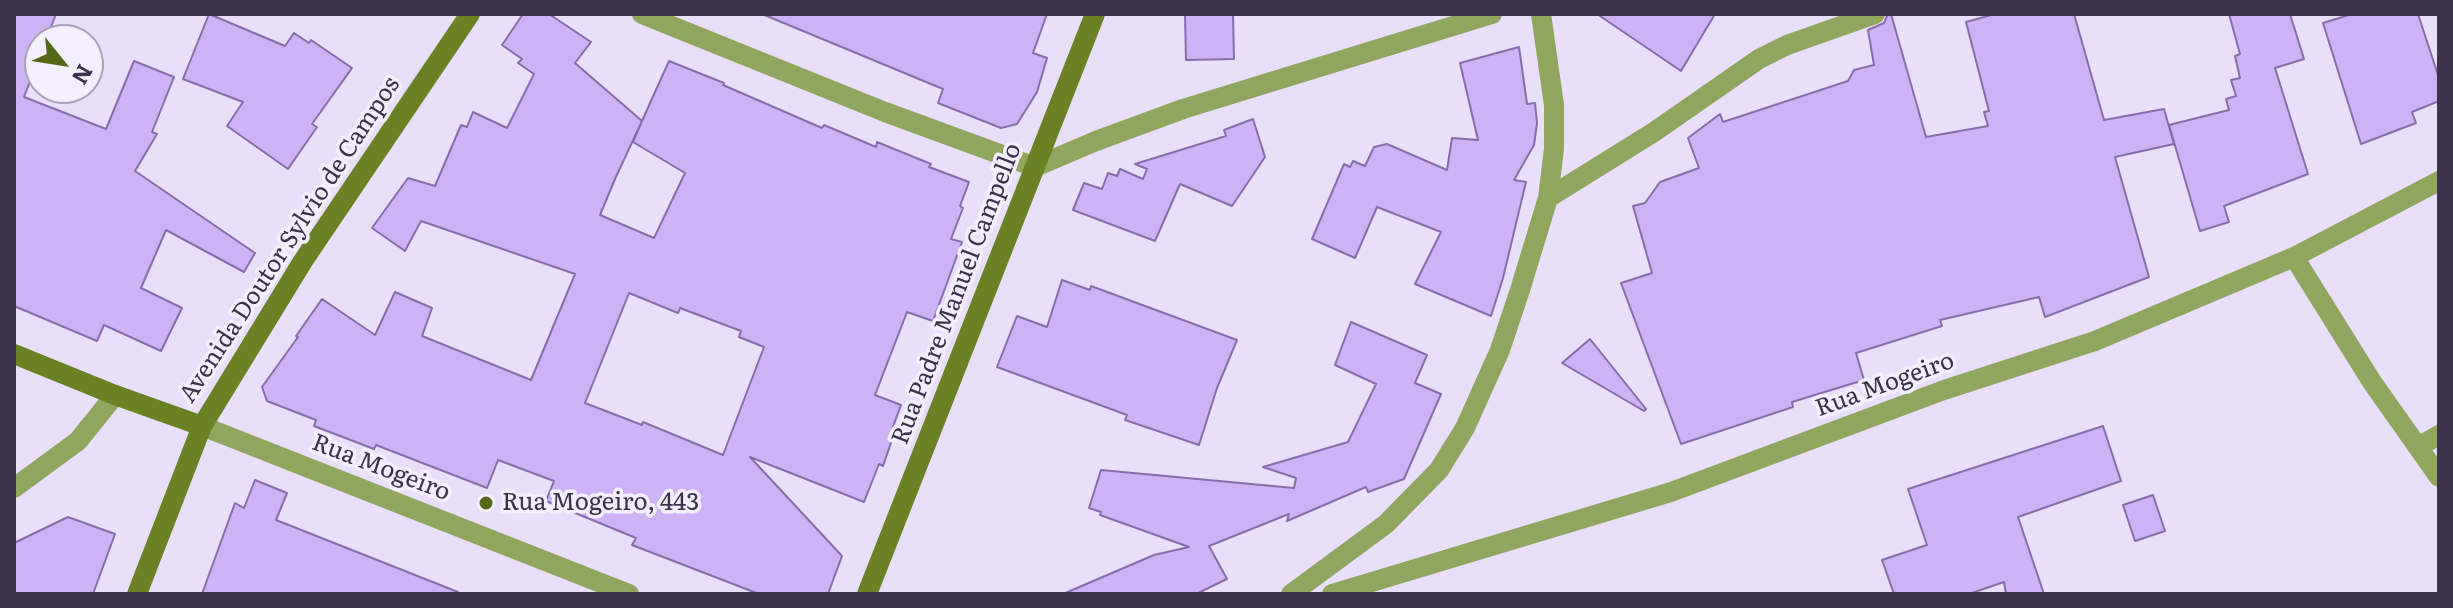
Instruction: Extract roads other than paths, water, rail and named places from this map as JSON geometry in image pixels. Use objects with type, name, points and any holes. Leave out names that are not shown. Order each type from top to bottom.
[{"type":"main road","name":"Avenida Doutor Sylvio de Campos","points":[[137,594],[202,426],[303,261],[470,14]]},
{"type":"main road","name":"Rua Padre Manuel Campello","points":[[867,594],[1095,14]]},
{"type":"main road","points":[[14,354],[202,426]]},
{"type":"street","points":[[642,14],[885,112],[1035,167],[1183,109],[1492,14]]},
{"type":"street","points":[[1291,594],[1386,524],[1439,470],[1465,428],[1500,350],[1548,198],[1554,149],[1554,105],[1541,14]]},
{"type":"street","points":[[1548,198],[1654,132],[1759,59],[1787,45],[1875,14]]},
{"type":"street","name":"Rua Mogeiro","points":[[1332,594],[1671,492],[1944,390],[2095,341],[2294,257],[2439,181]]},
{"type":"street","points":[[2294,257],[2372,382],[2439,477]]},
{"type":"street","points":[[14,488],[78,441],[115,395]]},
{"type":"street","name":"Rua Mogeiro","points":[[202,426],[629,594]]},
{"type":"street","points":[[2418,447],[2439,435]]},
{"type":"place","name":"Rua Mogeiro, 443","points":[[486,503]]}]
